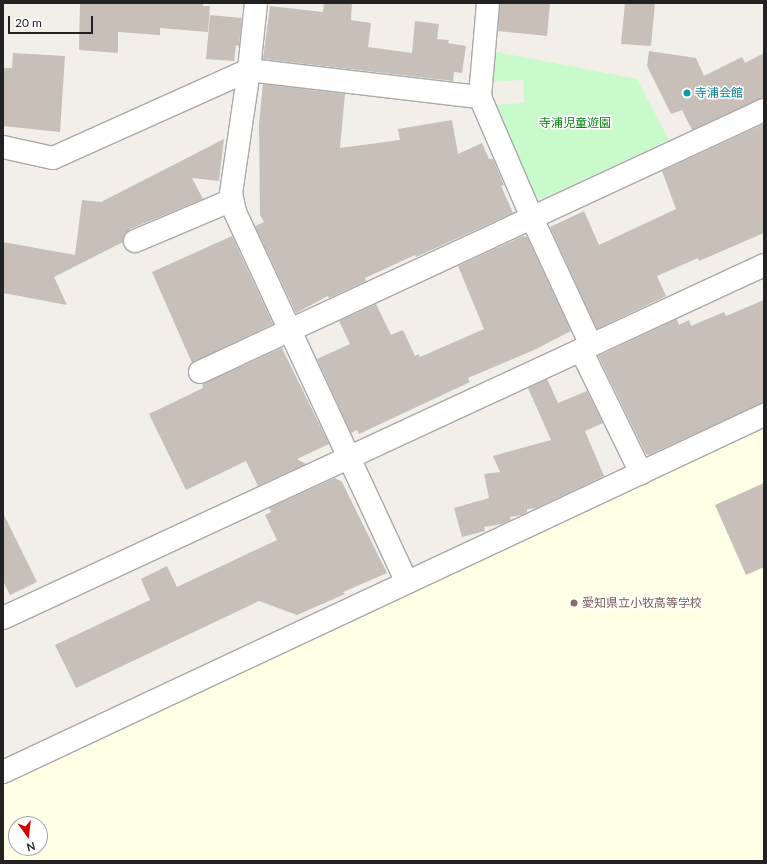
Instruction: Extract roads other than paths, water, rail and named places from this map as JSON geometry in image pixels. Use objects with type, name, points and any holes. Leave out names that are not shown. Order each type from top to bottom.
[{"type":"street","points":[[256,3],[249,70],[231,193],[235,212],[407,582]]},
{"type":"street","points":[[488,3],[480,97],[641,473]]},
{"type":"street","points":[[3,148],[53,158],[249,70],[480,97]]},
{"type":"street","points":[[200,372],[764,110]]},
{"type":"street","points":[[135,241],[232,200]]},
{"type":"street","points":[[3,618],[764,265]]},
{"type":"street","points":[[3,772],[764,415]]},
{"type":"place","name":"寺浦会館","points":[[687,93]]},
{"type":"place","name":"愛知県立小牧高等学校","points":[[574,603]]},
{"type":"park label","name":"寺浦児童遊園","points":[[575,123]]}]
